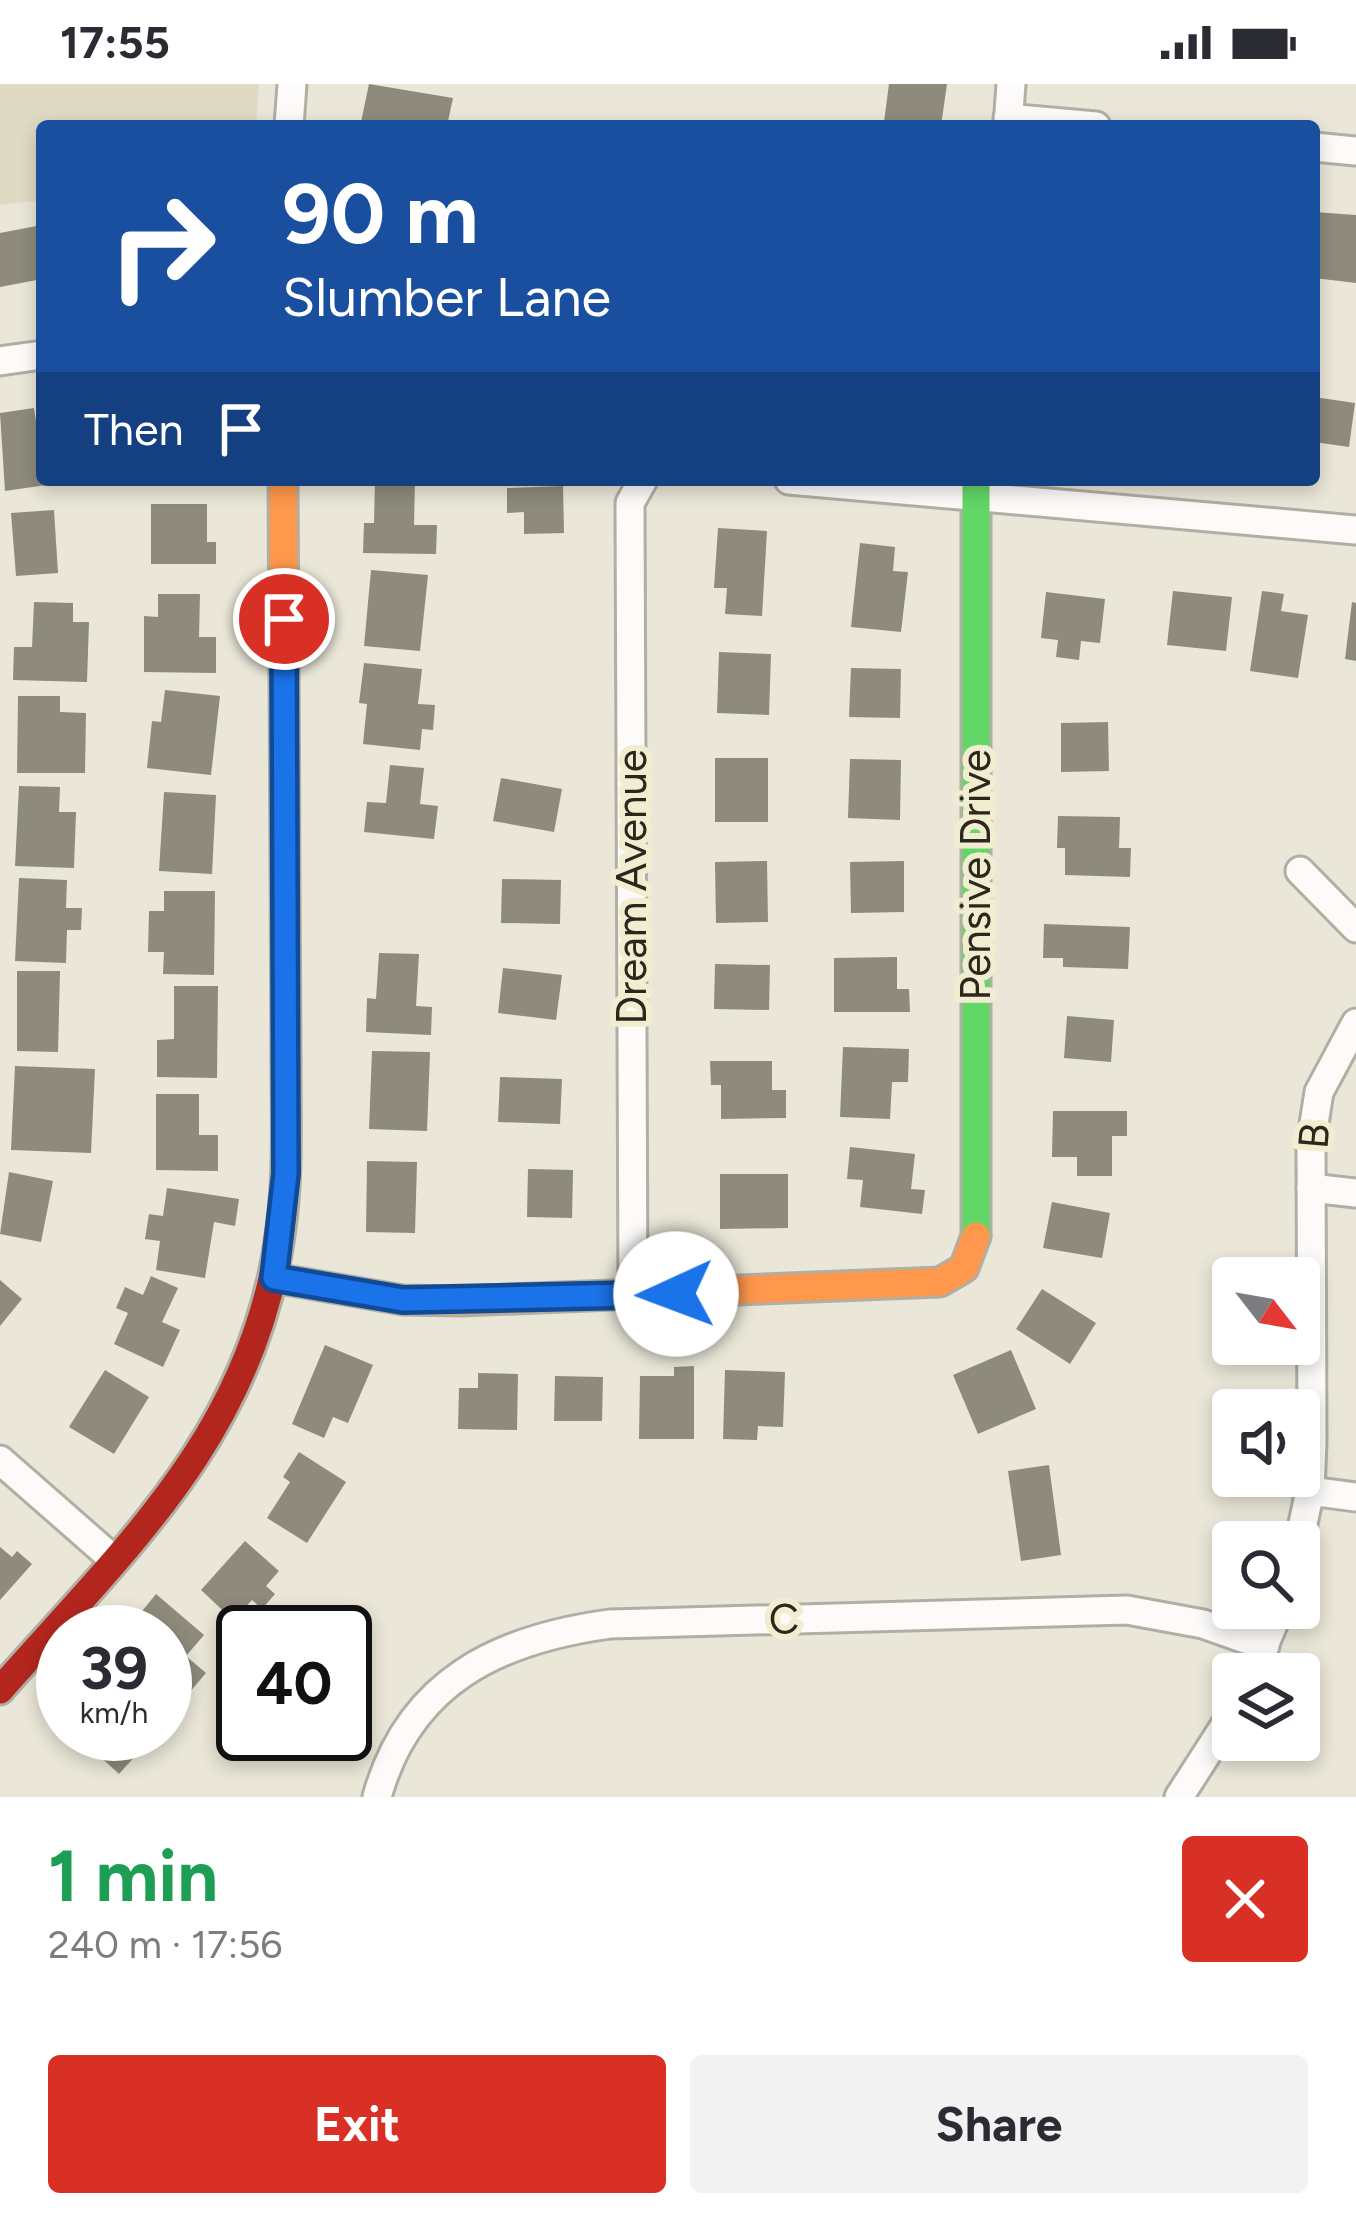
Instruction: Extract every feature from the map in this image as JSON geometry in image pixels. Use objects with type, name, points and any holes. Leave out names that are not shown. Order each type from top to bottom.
[{"type":"street","points":[[289,120],[292,84]]},
{"type":"street","points":[[1008,120],[1011,84]]},
{"type":"street","points":[[1320,148],[1356,151]]},
{"type":"street","points":[[0,361],[36,356]]},
{"type":"street","points":[[0,1690],[170,1494],[216,1429],[253,1350],[274,1278],[286,1174],[283,486]]},
{"type":"street","name":"Dream Avenue","points":[[633,1296],[630,503],[640,486]]},
{"type":"street","points":[[913,486],[1356,530]]},
{"type":"street","name":"Pensive Drive","points":[[633,1296],[940,1282],[964,1268],[976,1241],[975,489]]},
{"type":"street","points":[[1300,871],[1356,928]]},
{"type":"street","name":"B","points":[[1310,1389],[1311,1188],[1319,1092],[1356,1023]]},
{"type":"street","name":"B","points":[[1311,1188],[1356,1193]]},
{"type":"street","points":[[274,1278],[403,1300],[633,1296]]},
{"type":"street","points":[[0,1460],[113,1559]]},
{"type":"street","points":[[1320,1492],[1356,1497]]},
{"type":"street","name":"C","points":[[377,1797],[406,1728],[429,1698],[502,1651],[564,1630],[610,1624],[1127,1610],[1203,1624],[1265,1646]]},
{"type":"street","points":[[1262,1653],[1272,1629]]},
{"type":"street","points":[[1179,1797],[1212,1746]]},
{"type":"shaded area","points":[[0,84],[259,84],[256,120],[36,120],[36,201],[0,205]]},
{"type":"building","points":[[369,84],[453,98],[448,120],[361,120]]},
{"type":"building","points":[[889,84],[947,84],[942,120],[884,120]]},
{"type":"building","points":[[1320,212],[1356,215],[1356,283],[1320,279]]},
{"type":"building","points":[[36,226],[36,280],[0,287],[0,233]]},
{"type":"building","points":[[1320,398],[1355,403],[1349,447],[1320,443]]},
{"type":"building","points":[[34,408],[39,486],[5,491],[0,413]]},
{"type":"building","points":[[375,486],[415,486],[414,525],[437,525],[436,554],[363,553],[364,523],[374,523]]},
{"type":"building","points":[[563,486],[564,533],[524,534],[524,512],[507,513],[507,488]]},
{"type":"building","points":[[151,504],[207,504],[207,542],[216,542],[216,564],[151,564]]},
{"type":"building","points":[[54,510],[58,573],[16,576],[11,513]]},
{"type":"building","points":[[718,528],[767,531],[762,616],[725,614],[727,588],[714,588]]},
{"type":"building","points":[[860,543],[895,547],[893,571],[908,572],[901,632],[851,627]]},
{"type":"building","points":[[371,570],[428,575],[420,651],[364,646]]},
{"type":"building","points":[[1173,591],[1232,597],[1226,651],[1167,645]]},
{"type":"building","points":[[1262,591],[1284,594],[1281,611],[1308,615],[1298,678],[1250,671]]},
{"type":"building","points":[[1046,592],[1105,599],[1100,643],[1081,641],[1079,660],[1056,657],[1058,640],[1041,638]]},
{"type":"building","points":[[158,594],[200,594],[199,637],[216,637],[216,673],[144,672],[144,616],[158,617]]},
{"type":"building","points":[[34,602],[73,603],[73,622],[89,622],[87,682],[13,680],[14,647],[32,647]]},
{"type":"building","points":[[1352,602],[1356,603],[1356,661],[1345,659]]},
{"type":"building","points":[[719,652],[771,654],[769,715],[717,713]]},
{"type":"building","points":[[364,663],[422,669],[418,704],[435,705],[433,730],[422,729],[420,750],[363,744],[367,704],[359,703]]},
{"type":"building","points":[[851,668],[901,669],[900,718],[849,717]]},
{"type":"building","points":[[165,690],[220,696],[211,775],[147,768],[152,721],[161,722]]},
{"type":"building","points":[[18,696],[60,696],[60,712],[86,713],[85,773],[17,773]]},
{"type":"building","points":[[1108,722],[1109,771],[1061,772],[1061,723]]},
{"type":"building","points":[[715,758],[768,758],[768,822],[715,822]]},
{"type":"building","points":[[850,759],[901,760],[900,820],[848,818]]},
{"type":"building","points":[[390,765],[424,768],[420,804],[438,806],[434,839],[364,832],[367,802],[386,803]]},
{"type":"building","points":[[501,778],[562,789],[554,832],[493,821]]},
{"type":"building","points":[[19,786],[60,787],[59,812],[76,812],[74,868],[15,866]]},
{"type":"building","points":[[164,792],[216,795],[212,874],[159,871]]},
{"type":"building","points":[[1058,816],[1120,817],[1119,848],[1131,848],[1130,877],[1065,875],[1065,848],[1057,848]]},
{"type":"building","points":[[767,861],[768,922],[716,923],[715,862]]},
{"type":"building","points":[[904,861],[904,912],[851,913],[850,862]]},
{"type":"building","points":[[19,878],[67,880],[66,908],[82,908],[81,930],[67,930],[66,963],[15,961]]},
{"type":"building","points":[[502,879],[561,880],[560,924],[501,923]]},
{"type":"building","points":[[164,891],[215,891],[214,975],[163,974],[164,952],[148,952],[149,911],[164,911]]},
{"type":"building","points":[[1044,924],[1130,927],[1128,969],[1063,967],[1063,958],[1043,958]]},
{"type":"building","points":[[379,953],[419,954],[416,1006],[432,1007],[431,1035],[366,1032],[367,998],[376,999]]},
{"type":"building","points":[[897,957],[897,989],[909,989],[910,1012],[834,1012],[834,958]]},
{"type":"building","points":[[715,964],[770,965],[769,1010],[714,1009]]},
{"type":"building","points":[[503,968],[562,975],[556,1020],[498,1013]]},
{"type":"building","points":[[17,971],[60,971],[58,1052],[17,1051]]},
{"type":"building","points":[[174,986],[218,986],[217,1078],[157,1077],[157,1040],[174,1039]]},
{"type":"building","points":[[1067,1016],[1114,1020],[1111,1062],[1064,1058]]},
{"type":"building","points":[[843,1047],[909,1049],[908,1082],[892,1082],[890,1119],[840,1117]]},
{"type":"building","points":[[372,1051],[430,1052],[427,1131],[369,1129]]},
{"type":"building","points":[[710,1061],[772,1061],[772,1090],[786,1090],[786,1118],[721,1119],[721,1085],[711,1085]]},
{"type":"building","points":[[15,1066],[95,1069],[91,1153],[11,1150]]},
{"type":"building","points":[[500,1077],[562,1079],[560,1124],[498,1122]]},
{"type":"building","points":[[156,1094],[199,1094],[199,1135],[218,1135],[218,1171],[156,1170]]},
{"type":"building","points":[[1053,1111],[1127,1111],[1127,1136],[1112,1136],[1112,1176],[1077,1176],[1077,1157],[1052,1157]]},
{"type":"building","points":[[850,1147],[915,1154],[911,1189],[925,1190],[922,1214],[860,1207],[863,1180],[847,1179]]},
{"type":"building","points":[[367,1161],[417,1162],[415,1233],[366,1232]]},
{"type":"building","points":[[528,1169],[573,1170],[572,1218],[527,1217]]},
{"type":"building","points":[[9,1172],[53,1181],[41,1242],[0,1234]]},
{"type":"building","points":[[720,1174],[788,1174],[788,1228],[720,1229]]},
{"type":"building","points":[[167,1188],[239,1199],[235,1226],[214,1222],[205,1278],[156,1270],[160,1241],[145,1239],[149,1214],[163,1216]]},
{"type":"building","points":[[1052,1202],[1110,1213],[1102,1258],[1043,1248]]},
{"type":"building","points":[[151,1276],[178,1288],[162,1322],[180,1330],[163,1367],[114,1344],[128,1313],[116,1308],[125,1287],[143,1295]]},
{"type":"building","points":[[0,1280],[22,1299],[0,1326]]},
{"type":"building","points":[[1042,1289],[1096,1323],[1070,1364],[1016,1329]]},
{"type":"building","points":[[325,1345],[373,1365],[348,1423],[333,1417],[324,1438],[292,1424]]},
{"type":"building","points":[[1011,1350],[1036,1409],[978,1434],[953,1375]]},
{"type":"building","points":[[694,1366],[694,1439],[639,1439],[640,1376],[674,1376],[674,1367]]},
{"type":"building","points":[[105,1370],[149,1397],[114,1454],[69,1427]]},
{"type":"building","points":[[725,1370],[785,1372],[783,1427],[758,1426],[757,1440],[723,1439]]},
{"type":"building","points":[[478,1373],[518,1374],[517,1430],[458,1429],[459,1388],[478,1388]]},
{"type":"building","points":[[555,1376],[603,1377],[602,1421],[554,1421]]},
{"type":"building","points":[[299,1452],[346,1482],[307,1543],[267,1518],[290,1482],[283,1477]]},
{"type":"building","points":[[1049,1465],[1061,1555],[1021,1561],[1008,1471]]},
{"type":"building","points":[[245,1541],[279,1571],[266,1586],[275,1594],[265,1605],[252,1600],[247,1605],[217,1605],[201,1590]]},
{"type":"building","points":[[0,1547],[12,1557],[17,1551],[32,1564],[0,1600]]},
{"type":"building","points":[[156,1594],[169,1605],[147,1605]]},
{"type":"building","points":[[192,1625],[204,1635],[192,1649]]},
{"type":"building","points":[[192,1661],[206,1673],[192,1689]]},
{"type":"building","points":[[105,1761],[131,1761],[119,1774]]},
{"type":"traffic: fast","points":[[976,486],[976,1236]]},
{"type":"traffic: slow","points":[[283,486],[286,1060]]},
{"type":"traffic: slow","points":[[274,1278],[403,1300],[461,1301],[940,1282],[964,1268],[976,1236]]},
{"type":"traffic: jam","points":[[0,1690],[175,1486],[240,1374],[264,1311],[279,1242],[286,1174],[286,1060]]},
{"type":"route","points":[[284,619],[286,1174],[274,1278],[403,1300],[676,1294]]}]
